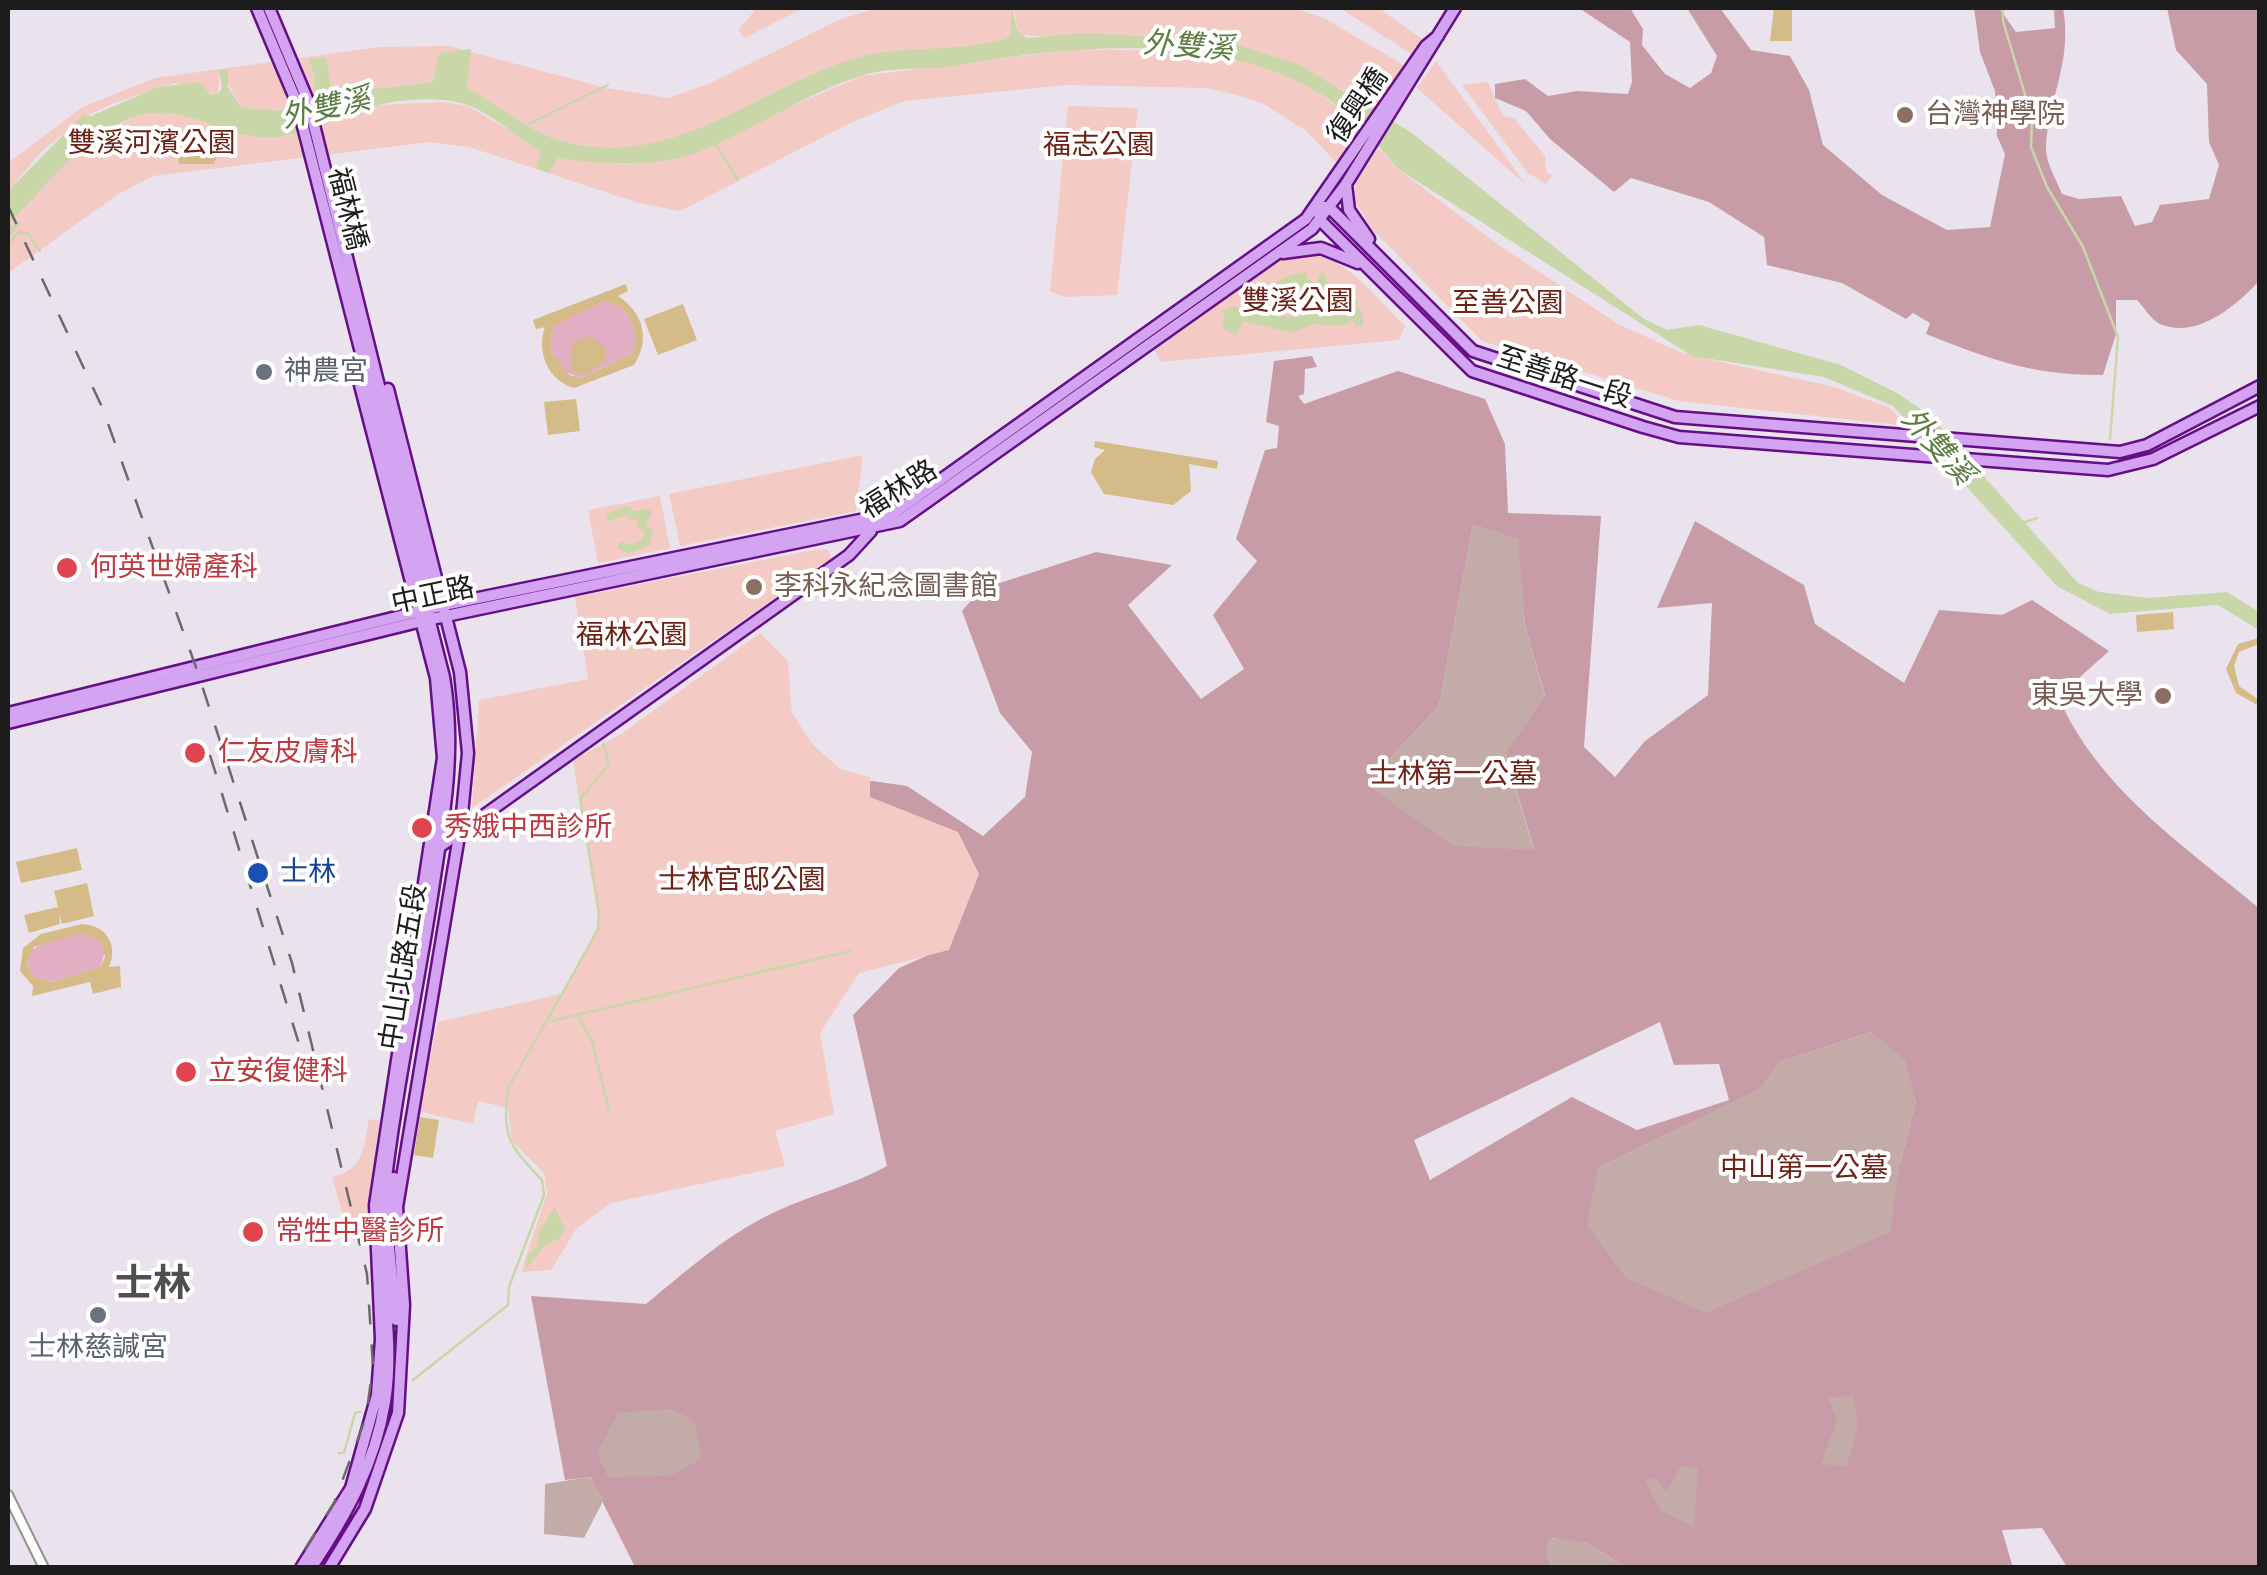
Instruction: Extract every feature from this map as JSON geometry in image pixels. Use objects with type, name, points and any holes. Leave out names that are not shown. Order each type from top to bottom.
[{"type":"main road","name":"福林橋","points":[[257,8],[298,103],[370,367]]},
{"type":"main road","name":"福林橋","points":[[269,8],[308,102],[370,367]]},
{"type":"main road","name":"復興橋","points":[[1348,174],[1455,8]]},
{"type":"main road","name":"福林路","points":[[439,847],[849,555],[870,525],[894,513],[1283,238],[1323,207],[1348,174]]},
{"type":"main road","points":[[1348,174],[1349,210],[1374,248]]},
{"type":"main road","points":[[1320,220],[1323,207]]},
{"type":"main road","name":"至善路一段","points":[[1323,207],[1374,248],[1465,344],[1488,358],[1675,417],[1921,440],[2132,450],[2260,386]]},
{"type":"main road","name":"福林路","points":[[870,525],[900,521],[1320,220]]},
{"type":"main road","name":"至善路一段","points":[[1320,220],[1465,366],[1501,382],[1678,437],[2029,465],[2132,468],[2260,406]]},
{"type":"main road","points":[[1272,255],[1321,248],[1366,267]]},
{"type":"main road","name":"中山北路五段","points":[[370,367],[432,613]]},
{"type":"main road","name":"中山北路五段","points":[[315,1568],[354,1499],[378,1410],[389,1316],[382,1206],[412,997],[458,835],[468,753],[466,711],[360,385]]},
{"type":"main road","name":"中山北路五段","points":[[329,1568],[365,1509],[398,1413],[404,1367],[401,1286],[390,1206],[432,917],[452,732],[388,390]]},
{"type":"main road","name":"中正路","points":[[8,713],[432,613],[870,525]]},
{"type":"main road","name":"中正路","points":[[8,724],[432,613]]},
{"type":"main road","name":"中山北路五段","points":[[315,1568],[358,1506],[380,1450],[396,1364],[401,1286]]},
{"type":"main road","name":"中山北路五段","points":[[302,1568],[350,1488],[378,1410]]},
{"type":"street","points":[[8,1495],[44,1568]]},
{"type":"shaded area","points":[[1774,8],[1792,8],[1792,41],[1770,41]]},
{"type":"shaded area","points":[[209,146],[219,151],[214,164],[179,164],[177,155],[185,147]]},
{"type":"shaded area","points":[[626,284],[628,291],[618,296],[639,318],[642,346],[634,365],[574,388],[557,379],[546,364],[542,346],[545,327],[536,329],[533,320]],"holes":[[[602,302],[611,303],[630,318],[635,335],[633,353],[582,378],[569,375],[550,349],[553,326]]]},
{"type":"shaded area","points":[[602,302],[619,307],[630,318],[635,335],[633,353],[582,378],[564,372],[550,348],[553,325]]},
{"type":"shaded area","points":[[683,304],[697,340],[658,355],[644,319]]},
{"type":"shaded area","points":[[589,336],[605,347],[605,361],[585,375],[572,371],[571,345]]},
{"type":"shaded area","points":[[576,399],[580,431],[548,435],[544,402]]},
{"type":"shaded area","points":[[1095,441],[1218,461],[1217,469],[1189,464],[1191,491],[1173,505],[1104,494],[1091,472],[1095,459],[1105,450],[1094,447]]},
{"type":"shaded area","points":[[2173,612],[2174,629],[2137,632],[2136,615]]},
{"type":"shaded area","points":[[2259,638],[2259,644],[2239,652],[2234,666],[2239,686],[2259,700],[2259,706],[2236,693],[2226,669],[2238,644]]},
{"type":"shaded area","points":[[77,848],[82,870],[21,883],[16,862]]},
{"type":"shaded area","points":[[87,883],[94,916],[62,924],[59,914],[60,924],[29,933],[24,915],[58,907],[54,891]]},
{"type":"shaded area","points":[[82,924],[98,928],[111,944],[109,967],[120,966],[121,987],[93,994],[90,982],[32,996],[33,986],[20,971],[23,948],[41,934]],"holes":[[[82,933],[102,943],[105,957],[100,967],[53,982],[34,977],[27,963],[34,947]]]},
{"type":"shaded area","points":[[82,933],[102,943],[105,952],[100,967],[53,982],[34,977],[27,963],[31,951],[44,942]]},
{"type":"shaded area","points":[[420,1117],[439,1120],[433,1158],[414,1155]]},
{"type":"green space","points":[[757,8],[803,8],[745,38],[738,30]]},
{"type":"green space","name":"雙溪河濱公園","points":[[878,8],[1014,8],[1010,37],[968,47],[881,55],[838,65],[704,127],[637,147],[600,148],[559,140],[535,130],[467,88],[463,51],[440,53],[433,82],[338,93],[331,85],[326,57],[308,61],[314,74],[315,104],[288,111],[242,108],[220,70],[218,95],[175,83],[84,117],[42,151],[8,191],[8,163],[83,107],[155,78],[379,47],[449,46],[606,88],[669,98],[708,84],[841,19]]},
{"type":"green space","points":[[1014,8],[1293,8],[1324,18],[1405,66],[1373,111],[1306,70],[1246,48],[1148,36],[1023,35],[1018,32]]},
{"type":"green space","points":[[1340,8],[1378,8],[1424,40],[1413,55]]},
{"type":"green space","points":[[1579,8],[1630,8],[1643,29],[1642,45],[1665,74],[1690,88],[1711,73],[1717,56],[1687,8],[1720,8],[1751,50],[1790,56],[1809,90],[1823,145],[1882,195],[1947,230],[1990,227],[2005,154],[1997,136],[1995,91],[1980,52],[1974,8],[1999,8],[2016,32],[2055,28],[2054,8],[2063,8],[2065,47],[2047,131],[2048,160],[2062,194],[2079,199],[2121,196],[2135,226],[2152,222],[2160,205],[2209,199],[2219,165],[2209,142],[2207,84],[2176,50],[2167,8],[2259,8],[2259,281],[2215,318],[2188,327],[2160,324],[2137,300],[2116,300],[2116,334],[2103,375],[2055,373],[2012,364],[1926,334],[1930,323],[1913,313],[1906,319],[1842,283],[1767,265],[1764,237],[1709,202],[1631,178],[1614,192],[1550,139],[1526,111],[1495,98],[1495,84],[1525,79],[1548,96],[1577,91],[1628,94],[1632,82],[1630,42]]},
{"type":"green space","name":"雙溪河濱公園","points":[[1079,49],[1169,51],[1258,65],[1313,89],[1362,127],[1336,162],[1305,130],[1264,104],[1207,88],[1067,85],[904,101],[852,122],[680,211],[639,203],[469,147],[430,142],[153,176],[117,195],[8,273],[8,223],[61,163],[92,140],[135,117],[154,112],[180,114],[262,137],[287,136],[378,105],[442,102],[468,106],[557,158],[627,165],[705,150],[777,112],[862,76]]},
{"type":"green space","points":[[1436,61],[1527,186],[1417,88]]},
{"type":"green space","points":[[1488,82],[1503,116],[1514,118],[1545,156],[1546,172],[1553,175],[1546,184],[1527,172],[1462,85]]},
{"type":"green space","name":"福志公園","points":[[1068,106],[1138,108],[1117,295],[1065,297],[1050,291]]},
{"type":"green space","name":"至善公園","points":[[1378,148],[1398,169],[1497,244],[1618,324],[1682,353],[1834,387],[1890,408],[1907,426],[1679,401],[1482,341],[1371,228],[1356,202],[1355,183]]},
{"type":"green space","name":"雙溪公園","points":[[1313,255],[1339,264],[1374,294],[1405,326],[1399,340],[1161,362],[1154,349],[1278,260]]},
{"type":"green space","points":[[1312,356],[1317,367],[1305,369],[1304,394],[1298,396],[1304,404],[1398,371],[1485,399],[1505,444],[1508,513],[1601,516],[1584,747],[1615,777],[1645,741],[1708,695],[1712,603],[1657,608],[1695,521],[1804,585],[1815,624],[1904,683],[1939,610],[2002,615],[2032,600],[2109,651],[2070,686],[2062,705],[2079,736],[2123,792],[2149,817],[2259,908],[2259,1567],[2067,1567],[2042,1528],[2002,1530],[2013,1568],[1626,1567],[1588,1544],[1552,1538],[1546,1552],[1553,1568],[635,1567],[590,1477],[565,1480],[531,1296],[646,1304],[710,1252],[760,1219],[887,1166],[853,1015],[899,968],[940,950],[830,775],[907,786],[983,836],[1025,797],[1032,752],[1000,713],[962,611],[981,589],[1096,552],[1172,565],[1128,605],[1201,699],[1244,669],[1213,615],[1257,561],[1236,539],[1265,450],[1277,448],[1279,426],[1266,422],[1274,361]],"holes":[[[1473,525],[1517,539],[1525,626],[1545,695],[1505,753],[1534,849],[1382,767],[1439,706]],[[1660,1022],[1674,1065],[1719,1064],[1729,1100],[1637,1130],[1572,1097],[1430,1180],[1414,1140]],[[1871,1032],[1916,1101],[1900,1163],[1598,1168],[1760,1089],[1779,1062]]]},
{"type":"green space","points":[[863,455],[856,511],[680,546],[669,494]]},
{"type":"green space","points":[[660,496],[670,548],[598,563],[588,510]]},
{"type":"green space","name":"士林第一公墓","points":[[1473,525],[1518,539],[1525,626],[1545,696],[1505,754],[1534,850],[1453,846],[1373,789],[1382,767],[1439,706]]},
{"type":"green space","name":"福林公園","points":[[829,550],[831,559],[472,808],[479,700],[588,679],[575,597]]},
{"type":"green space","name":"士林官邸公園","points":[[760,633],[788,661],[792,713],[813,745],[840,769],[870,777],[870,797],[958,832],[979,874],[949,950],[859,973],[820,1033],[834,1114],[775,1131],[785,1166],[611,1203],[576,1229],[551,1270],[521,1272],[547,1193],[544,1173],[512,1141],[508,1108],[478,1101],[473,1124],[418,1111],[438,1022],[561,994],[599,924],[573,760],[621,734]]},
{"type":"green space","name":"中山第一公墓","points":[[1871,1032],[1905,1060],[1916,1101],[1900,1163],[1890,1232],[1706,1313],[1626,1278],[1587,1225],[1598,1168],[1759,1089],[1779,1062]]},
{"type":"green space","points":[[369,1119],[381,1121],[376,1143],[372,1234],[348,1233],[332,1177],[350,1169],[360,1157]]},
{"type":"green space","points":[[1853,1396],[1858,1426],[1846,1467],[1821,1464],[1837,1420],[1828,1398]]},
{"type":"green space","points":[[672,1409],[694,1421],[702,1459],[669,1476],[608,1477],[597,1453],[618,1413]]},
{"type":"green space","points":[[1681,1466],[1698,1468],[1694,1527],[1660,1510],[1645,1481],[1655,1477],[1666,1491]]},
{"type":"green space","points":[[589,1477],[604,1499],[584,1538],[544,1534],[545,1484]]},
{"type":"green space","points":[[1548,1539],[1588,1544],[1626,1567],[1553,1567],[1546,1553]]},
{"type":"water","name":"外雙溪","points":[[1012,8],[1018,32],[1027,38],[1085,33],[1223,40],[1300,65],[1412,133],[1644,319],[1667,330],[1699,325],[1841,365],[1897,393],[1931,416],[2078,583],[2099,592],[2148,598],[2227,592],[2259,612],[2259,630],[2218,605],[2110,614],[2057,586],[1893,406],[1824,377],[1692,356],[1398,169],[1357,124],[1322,95],[1269,69],[1226,58],[1135,48],[1088,49],[875,72],[823,90],[688,155],[633,164],[557,158],[549,173],[536,168],[541,151],[488,115],[456,102],[425,99],[377,105],[273,137],[245,135],[183,116],[151,113],[115,126],[81,149],[8,223],[8,191],[83,115],[91,116],[158,87],[200,82],[210,94],[218,94],[222,88],[219,70],[228,69],[228,87],[242,108],[288,111],[315,104],[314,74],[308,60],[326,57],[331,85],[339,93],[433,82],[439,53],[471,49],[467,88],[524,124],[559,140],[601,147],[640,145],[714,122],[822,70],[860,57],[973,45],[1010,37]]},
{"type":"water","points":[[1306,272],[1307,279],[1316,284],[1320,273],[1325,274],[1328,287],[1343,285],[1358,301],[1356,309],[1361,310],[1363,325],[1357,327],[1352,320],[1343,326],[1314,324],[1292,333],[1243,321],[1236,336],[1222,327],[1225,314],[1220,311],[1235,306],[1246,314],[1246,296],[1253,292],[1265,303],[1274,286]],"holes":[[[1299,286],[1306,294],[1321,292],[1329,305],[1297,317],[1279,316],[1287,289],[1297,291]]]},
{"type":"water","points":[[1502,286],[1515,293],[1509,307],[1498,309],[1481,304],[1484,288]]},
{"type":"water","points":[[555,1207],[565,1230],[560,1238],[544,1246],[526,1270],[527,1256],[537,1247],[538,1233]]},
{"type":"pier","points":[[1907,427],[1950,430],[1986,473],[1953,471]]},
{"type":"waterway","points":[[2003,8],[2003,21],[2032,118],[2031,147],[2047,187],[2083,247],[2118,337],[2110,439]]},
{"type":"waterway","points":[[529,124],[608,85]]},
{"type":"waterway","points":[[715,143],[738,180]]},
{"type":"waterway","points":[[8,230],[19,223],[8,236]]},
{"type":"waterway","points":[[8,244],[19,232],[28,234],[40,251]]},
{"type":"waterway","points":[[611,517],[627,510],[632,516],[647,513],[641,524],[649,532],[645,543],[629,549],[622,546]]},
{"type":"waterway","points":[[2020,524],[2037,518]]},
{"type":"waterway","points":[[413,1380],[508,1305],[509,1287],[544,1195],[542,1180],[511,1140],[506,1119],[508,1089],[598,930],[599,912],[580,799],[609,764],[603,743]]},
{"type":"waterway","points":[[551,1021],[851,951]]},
{"type":"waterway","points":[[579,1017],[592,1042],[609,1110]]},
{"type":"waterway","points":[[339,1453],[344,1453],[355,1413],[360,1412]]},
{"type":"railway","points":[[8,206],[102,407],[197,670],[292,963],[367,1274],[373,1366],[366,1417],[334,1503],[293,1568]]},
{"type":"railway","points":[[210,755],[307,1070]]},
{"type":"place","name":"台灣神學院","points":[[1905,115]]},
{"type":"place","name":"神農宮","points":[[264,372]]},
{"type":"place","name":"何英世婦產科","points":[[67,568]]},
{"type":"place","name":"李科永紀念圖書館","points":[[754,587]]},
{"type":"place","name":"東吳大學","points":[[2163,696]]},
{"type":"place","name":"仁友皮膚科","points":[[195,753]]},
{"type":"place","name":"秀娥中西診所","points":[[422,828]]},
{"type":"place","name":"士林","points":[[258,873]]},
{"type":"place","name":"立安復健科","points":[[186,1072]]},
{"type":"place","name":"常牲中醫診所","points":[[253,1232]]},
{"type":"place","name":"士林慈諴宮","points":[[98,1315]]},
{"type":"district","name":"士林","points":[[153,1285]]}]
